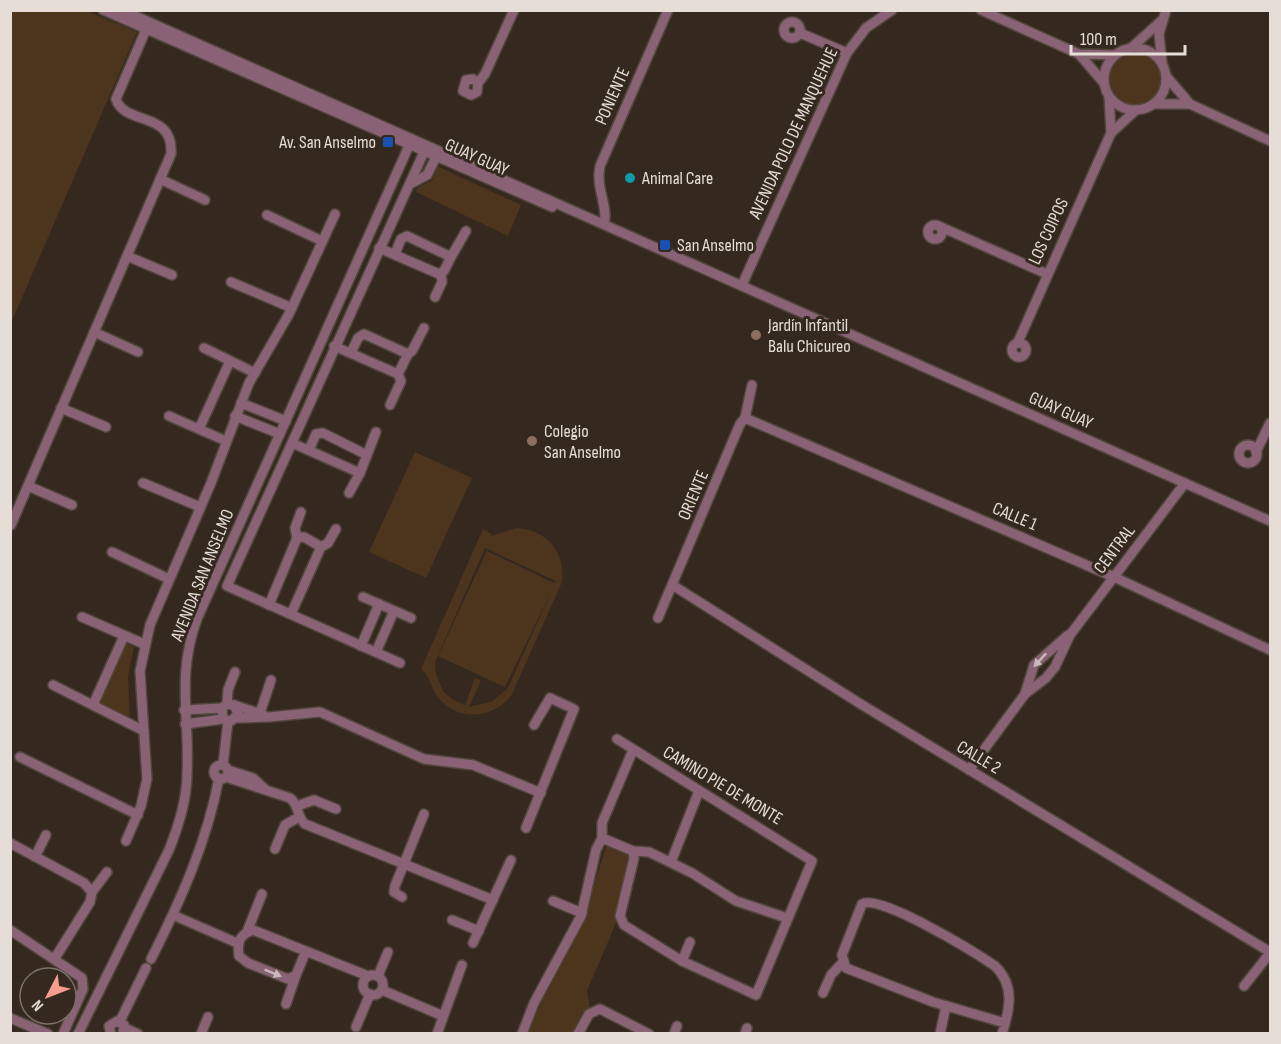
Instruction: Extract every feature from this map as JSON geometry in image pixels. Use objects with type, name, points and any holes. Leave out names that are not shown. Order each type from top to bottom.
[{"type":"street","name":"GUAY GUAY","points":[[103,10],[148,26],[362,117],[373,125]]},
{"type":"street","name":"GUAY GUAY","points":[[122,10],[148,26],[541,200]]},
{"type":"street","points":[[478,83],[485,74],[514,10]]},
{"type":"street","name":"PONIENTE","points":[[598,223],[600,197],[598,178],[602,160],[668,10]]},
{"type":"street","name":"AVENIDA POLO DE MANQUEHUE","points":[[742,285],[847,53],[866,28],[892,10]]},
{"type":"street","points":[[981,10],[1079,54],[1115,56],[1130,49],[1161,21]]},
{"type":"street","points":[[1154,104],[1163,91],[1165,72],[1159,44],[1161,21],[1166,10]]},
{"type":"street","points":[[11,525],[171,154],[171,142],[161,126],[122,108],[116,99],[148,26]]},
{"type":"street","points":[[800,33],[847,53]]},
{"type":"street","points":[[1130,49],[1150,52],[1190,104]]},
{"type":"street","points":[[1079,54],[1104,83],[1109,96],[1121,107],[1136,110],[1154,104],[1190,104],[1270,141]]},
{"type":"street","points":[[1104,83],[1107,67],[1115,56]]},
{"type":"street","name":"LOS COIPOS","points":[[1109,96],[1111,133]]},
{"type":"street","name":"LOS COIPOS","points":[[1018,342],[1111,133],[1136,110]]},
{"type":"street","name":"GUAY GUAY","points":[[411,142],[424,152],[598,223],[800,316],[838,328]]},
{"type":"street","name":"AVENIDA SAN ANSELMO","points":[[78,1034],[175,836],[186,788],[185,663],[193,629],[411,142]]},
{"type":"street","points":[[400,663],[227,586],[424,152]]},
{"type":"street","points":[[411,183],[427,176],[436,157]]},
{"type":"street","points":[[160,180],[205,200]]},
{"type":"street","points":[[126,841],[138,814],[147,779],[140,670],[144,644],[235,416],[255,374],[292,308],[335,214]]},
{"type":"street","points":[[267,215],[322,241]]},
{"type":"street","points":[[941,227],[1047,274]]},
{"type":"street","points":[[435,297],[442,282],[441,273],[466,231]]},
{"type":"street","points":[[395,254],[401,239],[406,236],[451,257]]},
{"type":"street","points":[[380,248],[441,273]]},
{"type":"street","points":[[127,256],[171,275]]},
{"type":"street","name":"GUAY GUAY","points":[[695,267],[742,285],[1270,521]]},
{"type":"street","points":[[231,282],[292,308]]},
{"type":"street","points":[[398,374],[424,328]]},
{"type":"street","points":[[94,332],[138,351]]},
{"type":"street","points":[[351,353],[358,338],[364,334],[408,354]]},
{"type":"street","points":[[334,346],[398,374],[401,381],[390,405]]},
{"type":"street","points":[[204,348],[255,374]]},
{"type":"street","points":[[199,429],[230,361]]},
{"type":"street","name":"ORIENTE","points":[[658,618],[674,586],[740,424],[745,418],[752,385]]},
{"type":"street","points":[[241,403],[286,421]]},
{"type":"street","points":[[61,408],[106,427]]},
{"type":"street","points":[[169,416],[226,441]]},
{"type":"street","points":[[235,416],[280,434]]},
{"type":"street","name":"CALLE 1","points":[[745,418],[1114,577],[1270,650]]},
{"type":"street","points":[[1256,452],[1270,423]]},
{"type":"street","points":[[349,493],[360,473],[376,432]]},
{"type":"street","points":[[309,450],[316,434],[323,433],[367,455]]},
{"type":"street","points":[[292,443],[360,473]]},
{"type":"street","points":[[142,483],[200,507]]},
{"type":"street","name":"CENTRAL","points":[[1025,694],[1039,685],[1055,667],[1070,635],[1185,483]]},
{"type":"street","points":[[28,486],[72,505]]},
{"type":"street","points":[[269,605],[297,538],[295,528],[302,513]]},
{"type":"street","points":[[291,614],[321,547],[328,543],[336,529]]},
{"type":"street","points":[[297,538],[304,537],[321,547]]},
{"type":"street","points":[[112,552],[169,579]]},
{"type":"street","name":"CALLE 2","points":[[674,586],[969,770],[1270,953]]},
{"type":"street","points":[[363,597],[411,618]]},
{"type":"street","points":[[361,646],[379,604]]},
{"type":"street","points":[[376,652],[394,611]]},
{"type":"street","points":[[82,617],[144,644]]},
{"type":"street","name":"CENTRAL","points":[[969,770],[1025,694],[1034,665],[1070,635]]},
{"type":"street","points":[[93,705],[124,636]]},
{"type":"street","points":[[122,1028],[148,964],[173,915],[204,839],[224,773],[229,719],[228,690],[235,672]]},
{"type":"street","points":[[265,715],[271,680]]},
{"type":"street","points":[[54,685],[144,731]]},
{"type":"street","points":[[526,828],[574,709],[550,698],[534,724]]},
{"type":"street","points":[[228,706],[238,711],[229,719]]},
{"type":"street","points":[[184,710],[228,706],[265,715]]},
{"type":"street","points":[[185,724],[265,715],[320,712],[424,759],[473,765],[541,793]]},
{"type":"street","name":"CAMINO PIE DE MONTE","points":[[617,739],[812,861],[787,918]]},
{"type":"street","points":[[522,1034],[534,1003],[582,913],[596,850],[602,838],[603,821],[633,750]]},
{"type":"street","points":[[20,757],[138,814]]},
{"type":"street","points":[[224,773],[250,786],[264,788],[290,798],[297,806],[299,818],[305,824],[493,900]]},
{"type":"street","points":[[671,862],[699,790]]},
{"type":"street","points":[[297,806],[314,800],[336,809]]},
{"type":"street","points":[[402,897],[394,892],[424,814]]},
{"type":"street","points":[[275,849],[285,825],[299,818]]},
{"type":"street","points":[[35,857],[46,835]]},
{"type":"street","points":[[602,838],[633,851],[649,852],[671,862],[736,901],[787,918],[756,995],[682,961],[644,939],[621,922],[620,916],[634,858],[633,851]]},
{"type":"street","points":[[10,843],[84,883],[92,892]]},
{"type":"street","points":[[473,943],[511,860]]},
{"type":"street","points":[[55,958],[90,902],[92,892],[107,872]]},
{"type":"street","points":[[237,943],[247,932],[262,894]]},
{"type":"street","points":[[553,901],[582,913]]},
{"type":"street","points":[[823,993],[831,975],[842,963],[842,955],[860,906],[870,901],[932,928],[995,966],[1003,975],[1010,992],[1002,1034]]},
{"type":"street","points":[[173,915],[237,943]]},
{"type":"street","points":[[452,920],[479,931]]},
{"type":"street","points":[[10,930],[78,973],[83,983],[63,1034]]},
{"type":"street","points":[[247,932],[253,930],[373,976],[383,984],[382,990],[377,994],[370,994],[364,987],[373,976],[388,952]]},
{"type":"street","points":[[682,961],[690,942]]},
{"type":"street","points":[[237,943],[239,956],[248,963],[288,979],[296,975]]},
{"type":"street","points":[[286,1004],[306,951]]},
{"type":"street","points":[[1244,986],[1270,953]]},
{"type":"street","points":[[842,963],[849,970],[946,1006],[1005,1023]]},
{"type":"street","points":[[437,1034],[462,965]]},
{"type":"street","points":[[382,990],[443,1016]]},
{"type":"street","points":[[356,1027],[370,994]]},
{"type":"street","points":[[940,1034],[946,1006]]},
{"type":"street","points":[[578,1034],[589,1014],[600,1009],[650,1034]]},
{"type":"street","points":[[201,1034],[208,1017]]},
{"type":"street","points":[[10,1018],[48,1034]]},
{"type":"street","points":[[111,1034],[111,1024],[138,1034]]},
{"type":"shaded area","points":[[11,10],[87,11],[137,32],[11,323]]},
{"type":"shaded area","points":[[1135,53],[1145,55],[1153,61],[1159,69],[1161,79],[1159,89],[1153,97],[1145,103],[1135,105],[1125,103],[1117,97],[1111,89],[1109,79],[1111,69],[1117,61],[1125,55]]},
{"type":"shaded area","points":[[437,166],[521,205],[508,236],[416,192],[418,187],[432,181]]},
{"type":"shaded area","points":[[415,452],[472,478],[426,578],[369,552]]},
{"type":"shaded area","points":[[516,528],[527,529],[545,538],[552,544],[561,561],[562,582],[511,696],[503,704],[485,713],[464,714],[455,711],[438,697],[427,675],[421,669],[483,529],[492,534],[491,536]],"holes":[[[485,548],[556,581],[554,583],[487,551],[438,656],[505,687],[552,590],[508,688],[491,702],[469,707],[481,680],[475,678],[465,705],[453,700],[443,691],[436,674],[435,662]]]},
{"type":"shaded area","points":[[125,643],[134,647],[128,676],[130,721],[98,704]]},
{"type":"shaded area","points":[[607,844],[634,854],[616,923],[587,991],[590,1008],[576,1033],[528,1034],[551,978],[585,914]]},
{"type":"place","name":"Av. San Anselmo","points":[[388,142]]},
{"type":"place","name":"Animal Care","points":[[630,178]]},
{"type":"place","name":"San Anselmo","points":[[665,245]]},
{"type":"place","name":"Jardín Infantil Balu Chicureo","points":[[756,335]]},
{"type":"place","name":"Colegio San Anselmo","points":[[532,441]]}]
